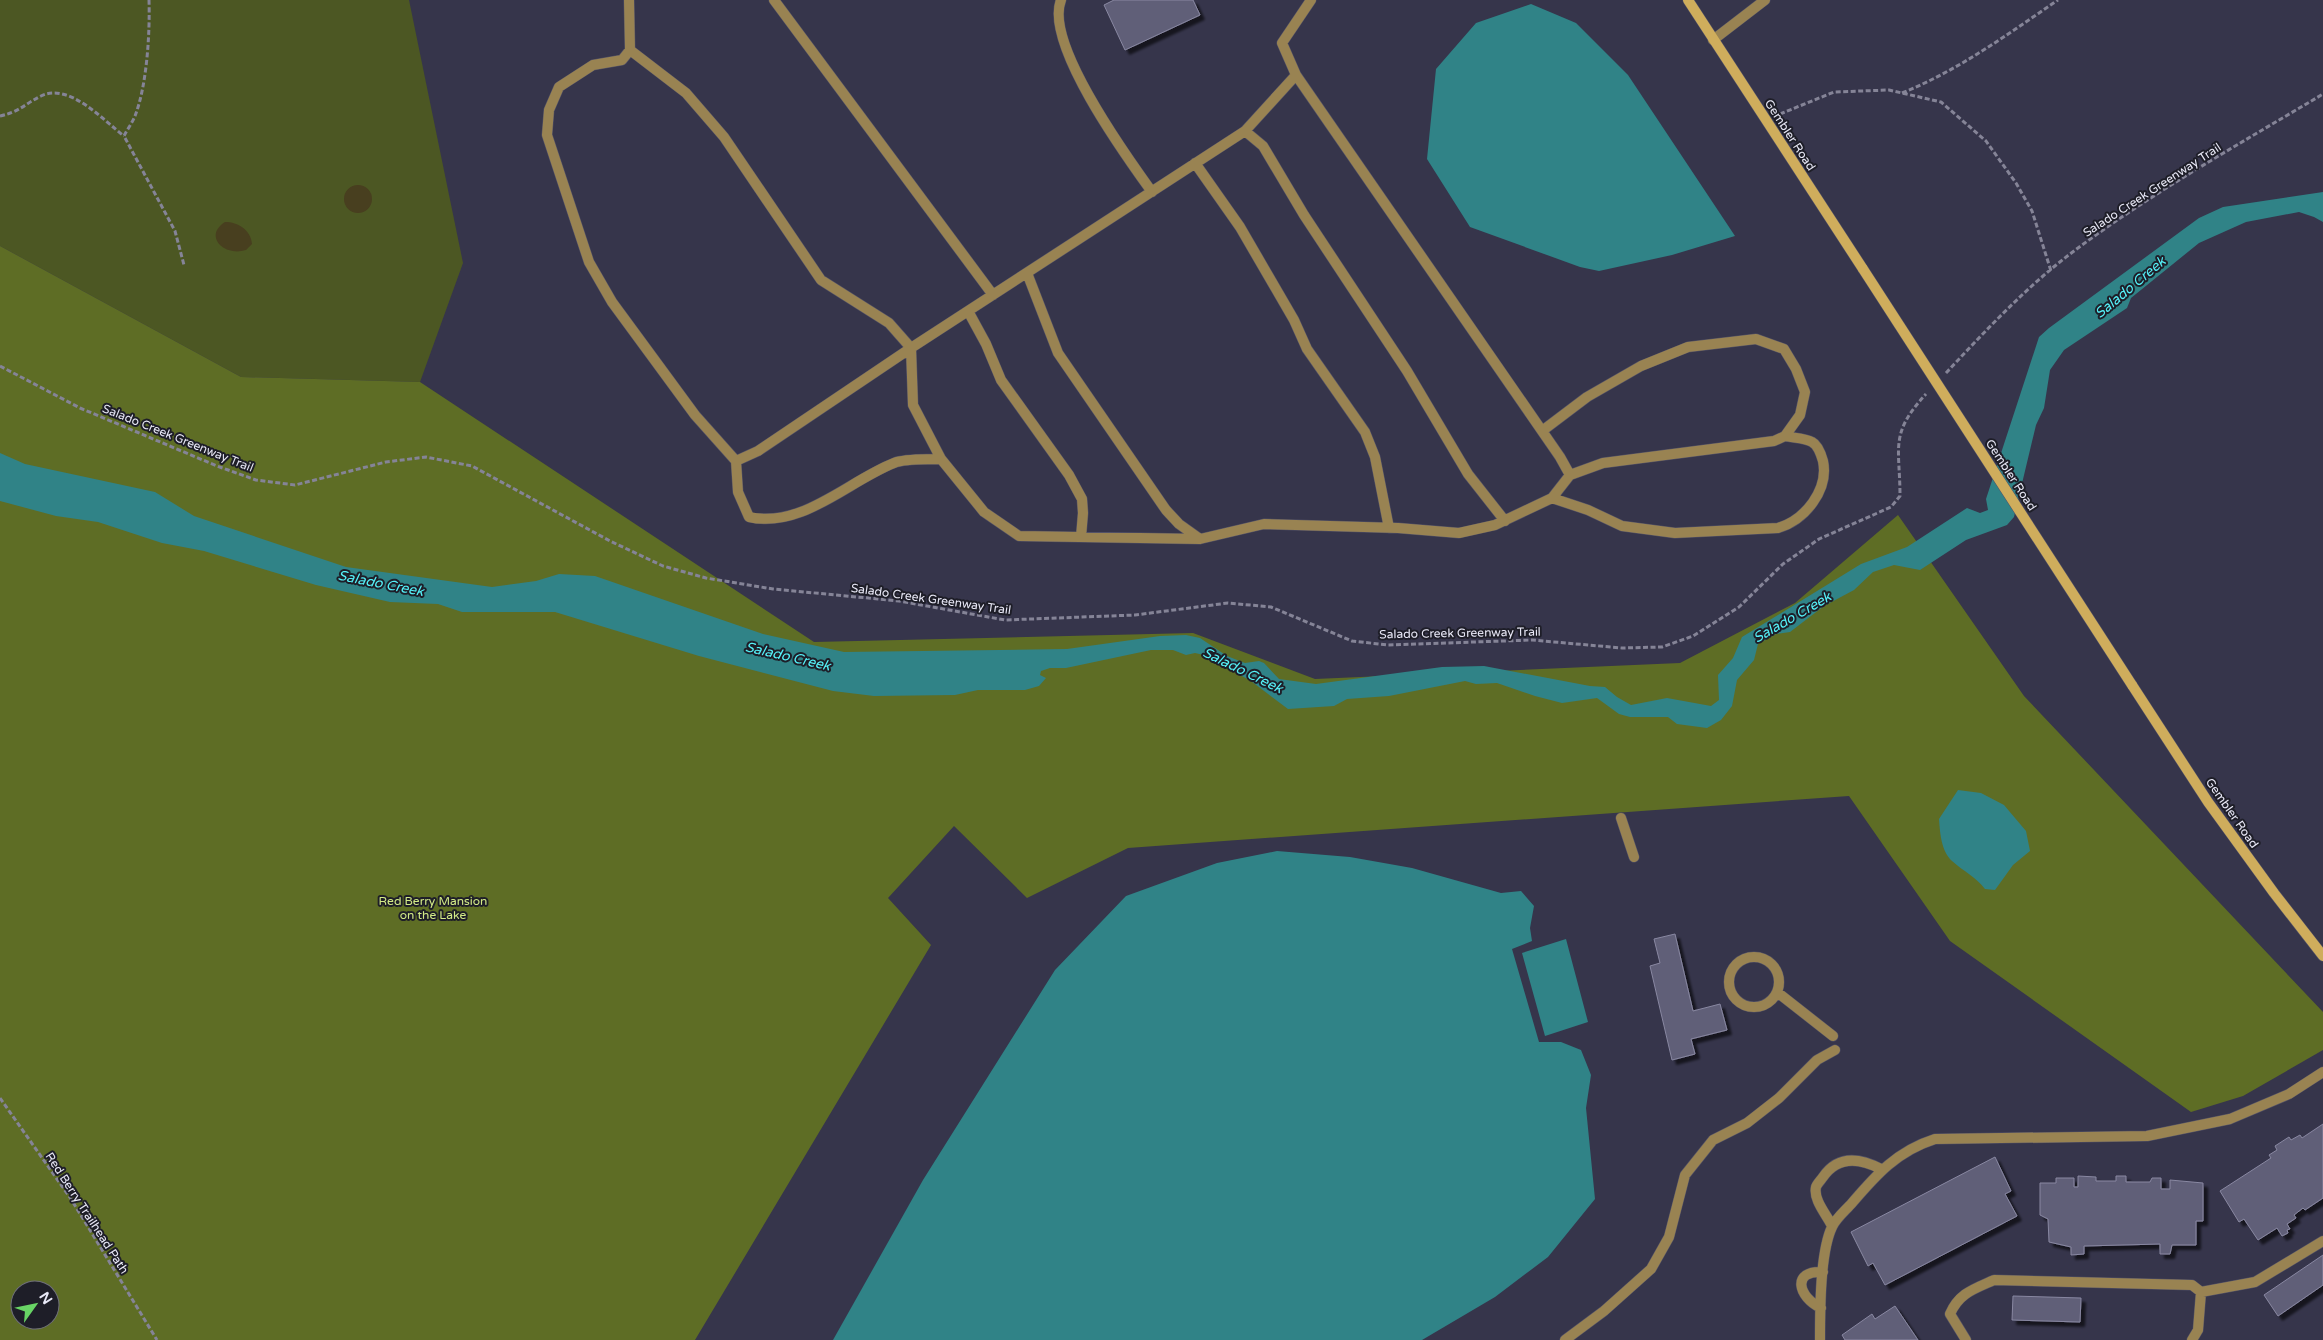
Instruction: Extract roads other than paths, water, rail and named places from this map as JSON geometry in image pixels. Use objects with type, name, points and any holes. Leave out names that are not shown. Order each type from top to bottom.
[{"type":"main road","name":"Gembler Road","points":[[1688,0],[2208,802],[2274,893],[2323,956]]},
{"type":"lane","points":[[629,0],[630,50],[622,60],[592,65],[559,87],[549,110],[547,135],[589,262],[612,302],[695,415],[736,461],[738,492],[749,517],[760,520],[792,516],[896,462],[940,459]]},
{"type":"lane","points":[[774,0],[993,295]]},
{"type":"lane","points":[[1061,0],[1058,6],[1060,26],[1075,70],[1119,146],[1152,192]]},
{"type":"lane","points":[[1311,0],[1282,43],[1296,75],[1542,431],[1570,475]]},
{"type":"lane","points":[[1713,40],[1765,0]]},
{"type":"lane","points":[[630,50],[686,93],[724,137],[821,280],[889,322],[911,348],[913,405],[940,459],[984,512],[1018,536],[1200,539],[1264,524],[1389,528],[1459,533],[1495,525],[1552,498],[1570,475],[1603,463],[1774,441],[1785,436],[1800,415],[1805,392],[1796,369],[1784,349],[1756,340],[1688,347],[1641,366],[1588,397],[1542,431]]},
{"type":"lane","points":[[736,461],[758,451],[911,348],[1245,131],[1296,75]]},
{"type":"lane","points":[[1245,131],[1262,146],[1304,215],[1407,371],[1468,474],[1505,520]]},
{"type":"lane","points":[[1195,164],[1240,227],[1294,320],[1307,349],[1365,432],[1375,457],[1389,528]]},
{"type":"lane","points":[[1027,273],[1058,353],[1166,510],[1178,524],[1200,539]]},
{"type":"lane","points":[[968,311],[986,344],[1001,380],[1069,475],[1082,499],[1081,537]]},
{"type":"lane","points":[[1552,498],[1588,510],[1622,526],[1676,533],[1778,528],[1792,524],[1810,506],[1822,484],[1825,470],[1821,452],[1812,442],[1785,436]]},
{"type":"lane","points":[[1621,818],[1634,857]]},
{"type":"lane","points":[[1761,958],[1774,968],[1779,984],[1777,992],[1767,1004],[1759,1007],[1743,1005],[1732,994],[1729,986],[1732,970],[1745,959],[1761,958]]},
{"type":"lane","points":[[1777,992],[1833,1036]]},
{"type":"lane","points":[[1565,1340],[1604,1311],[1651,1269],[1669,1237],[1685,1175],[1713,1140],[1747,1123],[1779,1098],[1817,1060],[1835,1050]]},
{"type":"lane","points":[[1820,1340],[1823,1272],[1832,1226],[1881,1169],[1917,1145],[1934,1139],[2147,1136],[2230,1119],[2289,1094],[2323,1072]]},
{"type":"lane","points":[[1832,1226],[1817,1199],[1816,1186],[1826,1173],[1840,1162],[1865,1161],[1881,1169]]},
{"type":"lane","points":[[1966,1340],[1950,1314],[1956,1300],[1994,1280],[2192,1285],[2201,1292],[2255,1282],[2323,1241]]},
{"type":"lane","points":[[1821,1308],[1805,1296],[1801,1285],[1802,1280],[1808,1274],[1823,1272]]},
{"type":"lane","points":[[2192,1340],[2198,1330],[2201,1292]]},
{"type":"water","points":[[1531,4],[1576,23],[1628,75],[1735,236],[1672,255],[1599,271],[1580,267],[1470,227],[1427,159],[1436,69],[1476,23]]},
{"type":"water","name":"Salado Creek","points":[[2323,192],[2323,222],[2299,212],[2246,222],[2199,243],[2131,298],[2127,308],[2064,350],[2050,370],[2044,408],[2036,425],[2014,517],[2007,525],[1966,540],[1920,570],[1894,565],[1873,572],[1854,590],[1824,606],[1790,632],[1776,634],[1758,644],[1754,660],[1737,680],[1732,706],[1721,720],[1707,728],[1677,724],[1668,717],[1630,717],[1619,714],[1597,698],[1562,703],[1497,683],[1476,684],[1465,681],[1389,696],[1347,699],[1334,706],[1288,709],[1251,681],[1204,655],[1195,653],[1186,655],[1173,650],[1151,650],[1066,668],[1050,668],[1041,671],[1040,675],[1046,678],[1039,686],[1025,690],[978,690],[955,695],[874,696],[833,691],[699,656],[555,612],[462,612],[438,604],[390,602],[316,585],[204,551],[162,543],[98,522],[56,516],[0,501],[0,453],[25,464],[155,492],[194,516],[346,567],[492,587],[536,581],[559,574],[595,576],[763,634],[844,652],[1067,649],[1160,636],[1186,635],[1200,638],[1227,656],[1245,663],[1259,661],[1264,663],[1279,679],[1316,684],[1442,667],[1484,666],[1590,686],[1605,687],[1631,705],[1667,698],[1711,706],[1719,700],[1718,675],[1733,658],[1742,637],[1861,564],[1907,547],[1967,508],[1980,513],[1988,510],[1986,499],[2039,337],[2049,328],[2199,218],[2223,207]]},
{"type":"water","points":[[1958,790],[1981,793],[2004,805],[2026,831],[2030,851],[2013,865],[1995,890],[1985,889],[1948,857],[1943,847],[1939,819]]},
{"type":"water","points":[[1277,851],[1350,857],[1412,868],[1501,893],[1521,891],[1534,906],[1530,928],[1532,941],[1512,949],[1539,1042],[1561,1042],[1581,1050],[1591,1075],[1586,1108],[1595,1199],[1548,1257],[1495,1297],[1422,1340],[833,1340],[923,1180],[1055,970],[1126,896],[1217,863]]},
{"type":"water","points":[[1566,939],[1588,1022],[1545,1036],[1522,953]]},
{"type":"park label","name":"Red Berry Mansion on the Lake","points":[[433,908]]}]
